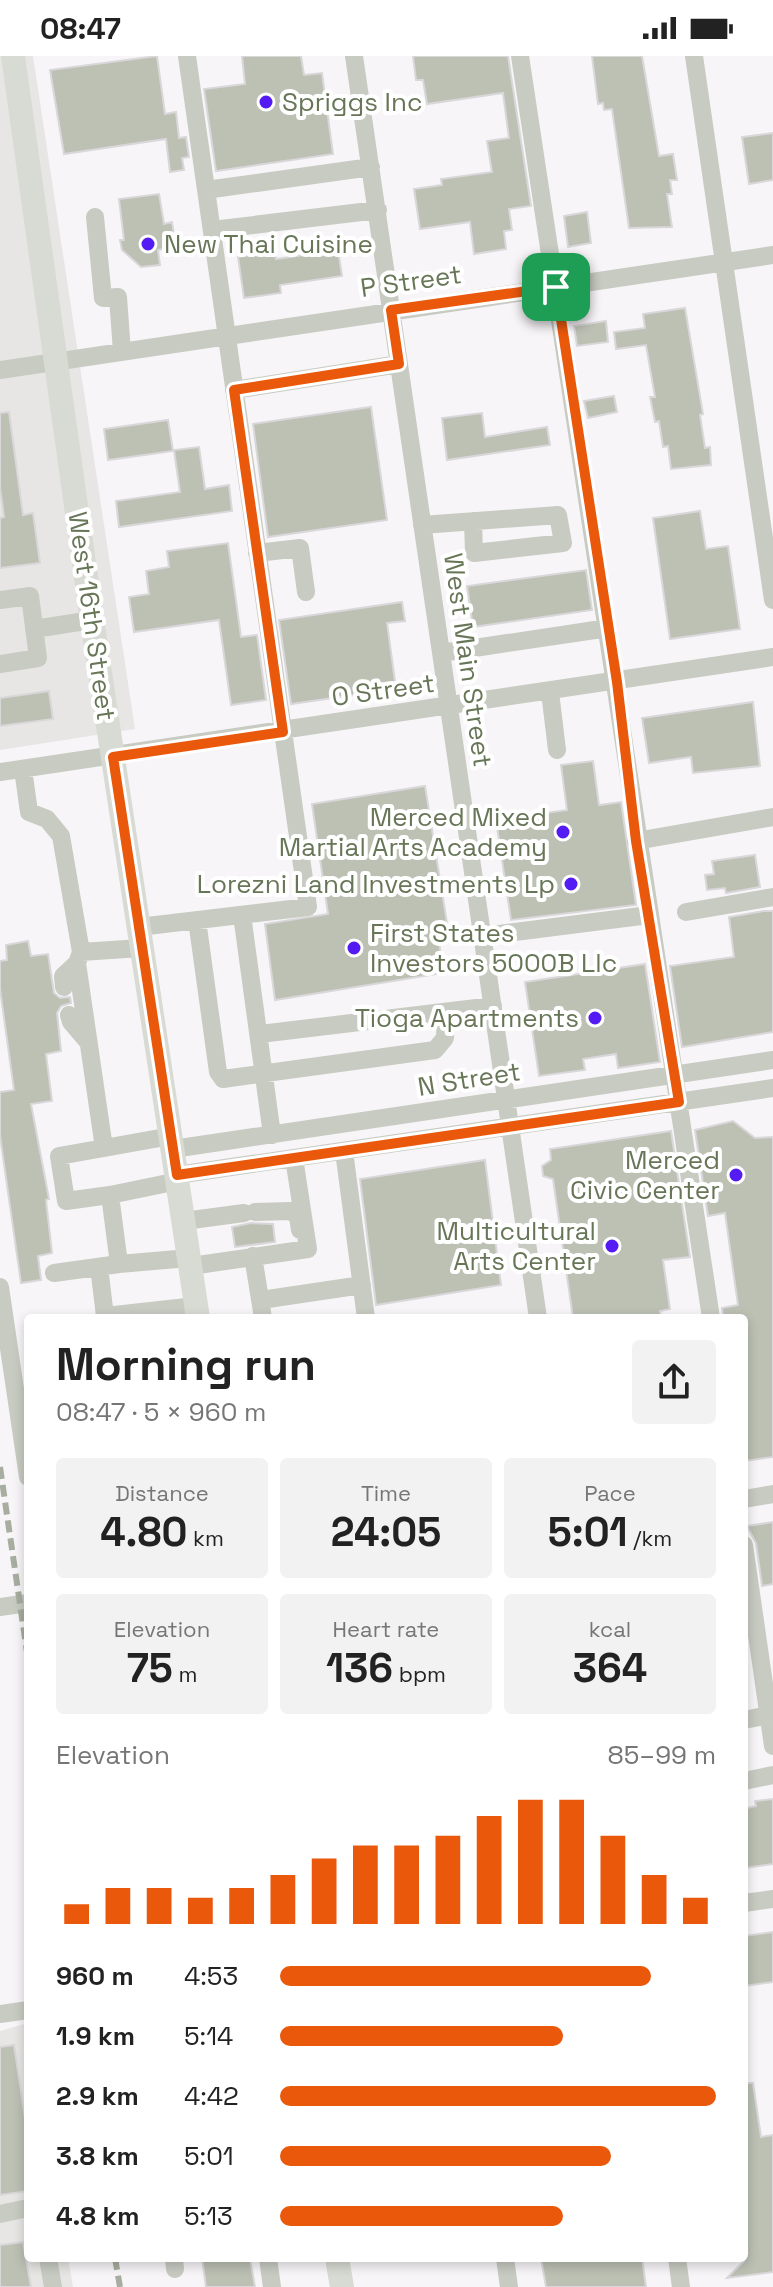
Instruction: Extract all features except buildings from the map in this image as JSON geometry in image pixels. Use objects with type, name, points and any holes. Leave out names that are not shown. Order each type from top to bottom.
[{"type":"main road","name":"West 16th Street","points":[[13,56],[92,620],[197,1312]]},
{"type":"main road","points":[[338,2262],[342,2287]]},
{"type":"street","points":[[64,987],[63,976],[79,958],[140,937],[197,920],[308,907],[187,56]]},
{"type":"street","name":"West Main Street","points":[[354,56],[537,1314]]},
{"type":"street","points":[[520,56],[617,682],[636,841],[676,1073],[710,1314]]},
{"type":"street","points":[[694,56],[773,600]]},
{"type":"street","points":[[206,190],[371,167]]},
{"type":"street","points":[[212,230],[378,210]]},
{"type":"street","points":[[95,217],[103,298],[118,297],[122,352]]},
{"type":"street","name":"P Street","points":[[0,370],[773,255]]},
{"type":"street","points":[[234,390],[399,364]]},
{"type":"street","points":[[422,525],[473,521],[558,515],[563,543],[474,553],[473,521]]},
{"type":"street","points":[[257,553],[300,548],[306,592]]},
{"type":"street","points":[[0,600],[30,596],[38,658],[0,664]]},
{"type":"street","points":[[34,629],[92,620]]},
{"type":"street","points":[[441,653],[595,630]]},
{"type":"street","name":"O Street","points":[[0,772],[773,657]]},
{"type":"street","points":[[550,692],[557,750]]},
{"type":"street","points":[[23,769],[29,812],[47,819],[61,836],[104,1148]]},
{"type":"street","points":[[636,841],[773,817]]},
{"type":"street","points":[[686,912],[773,897]]},
{"type":"street","points":[[242,915],[272,1135]]},
{"type":"street","points":[[483,936],[649,915]]},
{"type":"street","points":[[197,920],[218,1072],[223,1079],[265,1076],[435,1050],[445,1038],[446,1012]]},
{"type":"street","points":[[260,1034],[493,1006]]},
{"type":"street","points":[[69,1015],[88,1042]]},
{"type":"street","name":"N Street","points":[[773,1060],[272,1135],[104,1148],[59,1156],[66,1201],[294,1158],[773,1088]]},
{"type":"street","points":[[344,1151],[366,1314]]},
{"type":"street","points":[[54,1273],[119,1264],[224,1261],[308,1249],[294,1158]]},
{"type":"street","points":[[110,1195],[119,1264]]},
{"type":"street","points":[[184,1221],[291,1211],[298,1217],[301,1228],[297,1238],[287,1245],[231,1253],[224,1261]]},
{"type":"street","points":[[253,1256],[262,1309],[362,1285]]},
{"type":"street","points":[[99,1267],[105,1314]]},
{"type":"street","points":[[0,1287],[24,1450]]},
{"type":"street","points":[[151,1314],[197,1312]]},
{"type":"street","points":[[748,1498],[773,1494]]},
{"type":"street","points":[[748,1562],[765,1632],[773,1746]]},
{"type":"street","points":[[0,1607],[24,1604]]},
{"type":"street","points":[[748,1720],[770,1720]]},
{"type":"street","points":[[748,1780],[773,1775]]},
{"type":"street","points":[[748,1902],[773,1899]]},
{"type":"street","points":[[0,2014],[24,2011]]},
{"type":"street","points":[[0,2214],[24,2209]]},
{"type":"street","points":[[49,2262],[53,2287]]},
{"type":"street","points":[[269,2262],[272,2287]]},
{"type":"street","points":[[506,2262],[509,2287]]},
{"type":"street","points":[[678,2262],[681,2287]]},
{"type":"shaded area","points":[[0,56],[33,56],[135,729],[0,750]]},
{"type":"shaded area","points":[[24,2024],[24,2262],[69,2262],[73,2287],[0,2287],[0,2031]]},
{"type":"railway","points":[[0,1467],[24,1632]]},
{"type":"railway","points":[[116,2262],[120,2287]]},
{"type":"place","name":"Spriggs Inc","points":[[266,102]]},
{"type":"place","name":"New Thai Cuisine","points":[[148,244]]},
{"type":"place","name":"Merced Mixed Martial Arts Academy","points":[[563,832]]},
{"type":"place","name":"Lorezni Land Investments Lp","points":[[571,884]]},
{"type":"place","name":"First States Investors 5000B Llc","points":[[354,948]]},
{"type":"place","name":"Tioga Apartments","points":[[595,1018]]},
{"type":"place","name":"Merced Civic Center","points":[[736,1175]]},
{"type":"place","name":"Multicultural Arts Center","points":[[612,1246]]},
{"type":"route","points":[[556,287],[617,682],[636,841],[679,1102],[177,1175],[113,757],[283,732],[234,390],[399,364],[391,310],[556,287]]}]
